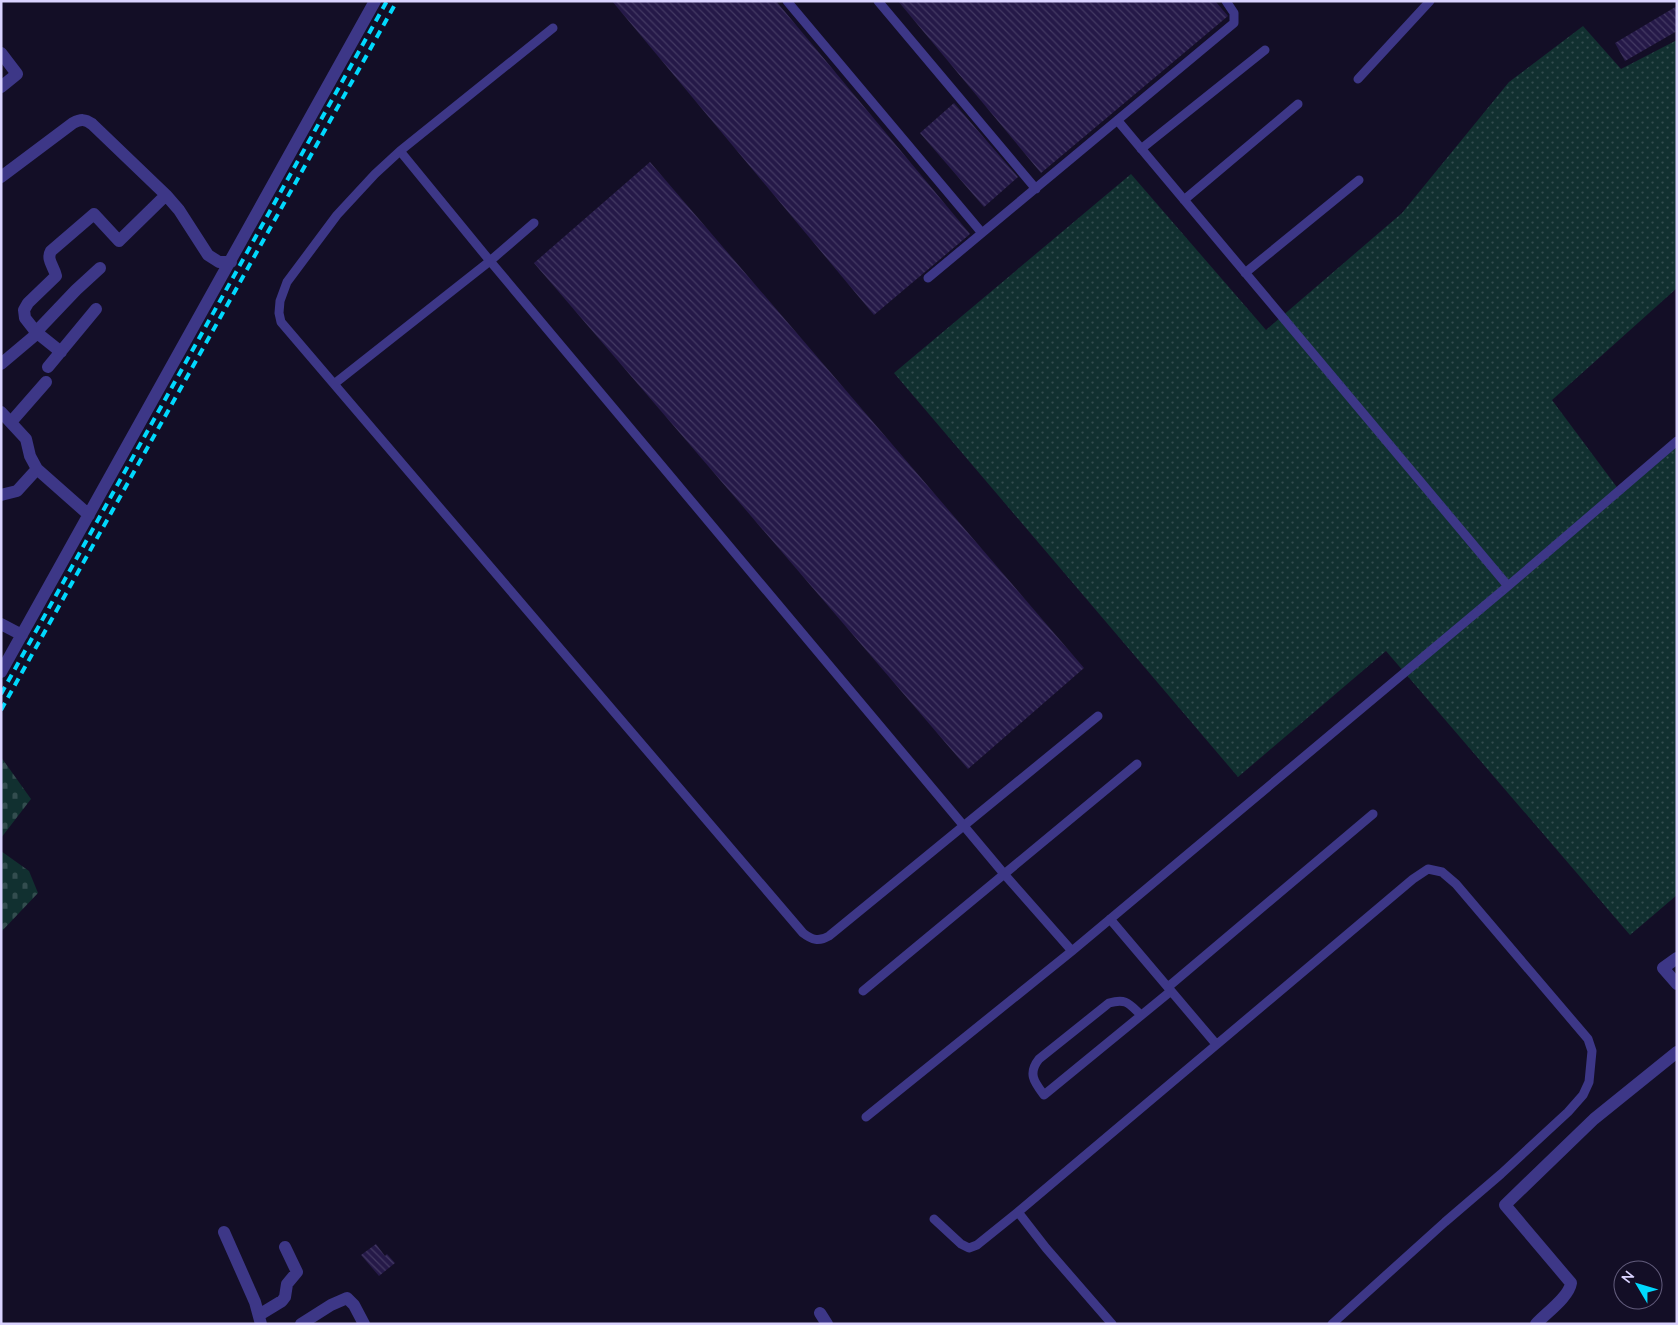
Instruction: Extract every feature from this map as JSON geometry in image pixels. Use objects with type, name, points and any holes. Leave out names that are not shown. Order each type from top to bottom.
[{"type":"street","points":[[1,672],[376,1]]},
{"type":"street","points":[[1,53],[17,74],[1,87]]},
{"type":"street","points":[[1,177],[72,123],[80,119],[87,120],[166,195],[208,255],[218,262],[231,262]]},
{"type":"street","points":[[61,352],[36,332],[25,318],[24,310],[28,303],[56,276],[49,256],[52,250],[94,214],[119,240],[166,195]]},
{"type":"street","points":[[1,364],[33,337],[76,290],[100,268]]},
{"type":"street","points":[[48,367],[96,309]]},
{"type":"street","points":[[11,422],[46,382]]},
{"type":"street","points":[[1,412],[26,440],[30,456],[37,469],[89,515]]},
{"type":"street","points":[[1,495],[17,491],[37,469]]},
{"type":"street","points":[[1,624],[22,635]]},
{"type":"street","points":[[1677,958],[1663,968],[1677,984]]},
{"type":"street","points":[[1536,1324],[1566,1295],[1572,1283],[1505,1205],[1592,1120],[1677,1052]]},
{"type":"street","points":[[224,1232],[260,1319],[282,1302],[285,1297],[287,1284],[297,1272],[285,1247]]},
{"type":"street","points":[[301,1324],[324,1309],[347,1298],[354,1305],[364,1324]]},
{"type":"lane","points":[[787,1],[982,233]]},
{"type":"lane","points":[[878,1],[1036,189]]},
{"type":"lane","points":[[928,278],[1234,23],[1234,13],[1226,1]]},
{"type":"lane","points":[[1358,79],[1430,1]]},
{"type":"lane","points":[[553,28],[400,151],[375,174],[337,215],[287,282],[283,291],[279,312],[281,322],[803,933],[816,940],[823,940],[829,936],[1098,716]]},
{"type":"lane","points":[[1141,149],[1265,50]]},
{"type":"lane","points":[[1184,200],[1298,104]]},
{"type":"lane","points":[[1118,121],[1508,586]]},
{"type":"lane","points":[[400,151],[1005,875],[1072,951]]},
{"type":"lane","points":[[1245,273],[1359,180]]},
{"type":"lane","points":[[334,384],[490,261],[534,223]]},
{"type":"lane","points":[[866,1117],[1072,951],[1508,586],[1677,441]]},
{"type":"lane","points":[[863,991],[1137,764]]},
{"type":"lane","points":[[1142,1015],[1126,1002],[1118,1001],[1109,1004],[1039,1059],[1035,1064],[1033,1074],[1035,1085],[1044,1095],[1142,1015],[1169,989],[1373,814]]},
{"type":"lane","points":[[934,1219],[962,1244],[969,1248],[976,1245],[1018,1212],[1413,879],[1428,869],[1442,872],[1456,884],[1588,1039],[1592,1051],[1589,1082],[1582,1095],[1568,1112],[1502,1174],[1445,1222],[1332,1324]]},
{"type":"lane","points":[[1110,919],[1216,1044]]},
{"type":"lane","points":[[1018,1212],[1046,1248],[1112,1324]]},
{"type":"green space","points":[[1583,26],[1621,69],[1677,40],[1677,288],[1552,400],[1619,490],[1677,441],[1677,895],[1630,935],[1386,651],[1238,777],[894,373],[1131,174],[1266,330],[1402,213],[1509,82]]},
{"type":"green space","points":[[1,757],[31,799],[1,838]]},
{"type":"green space","points":[[1,851],[29,871],[38,893],[1,932]]},
{"type":"building","points":[[612,1],[776,1],[970,234],[874,315]]},
{"type":"building","points":[[898,1],[1215,1],[1228,16],[1041,173]]},
{"type":"building","points":[[1677,6],[1677,31],[1625,61],[1615,43]]},
{"type":"building","points":[[954,103],[1018,177],[984,207],[920,133]]},
{"type":"building","points":[[650,162],[1084,668],[968,769],[534,263]]},
{"type":"building","points":[[376,1244],[385,1256],[387,1254],[395,1263],[379,1276],[361,1255]]},
{"type":"railway","points":[[1,694],[387,1]]},
{"type":"railway","points":[[1,710],[397,1]]}]
